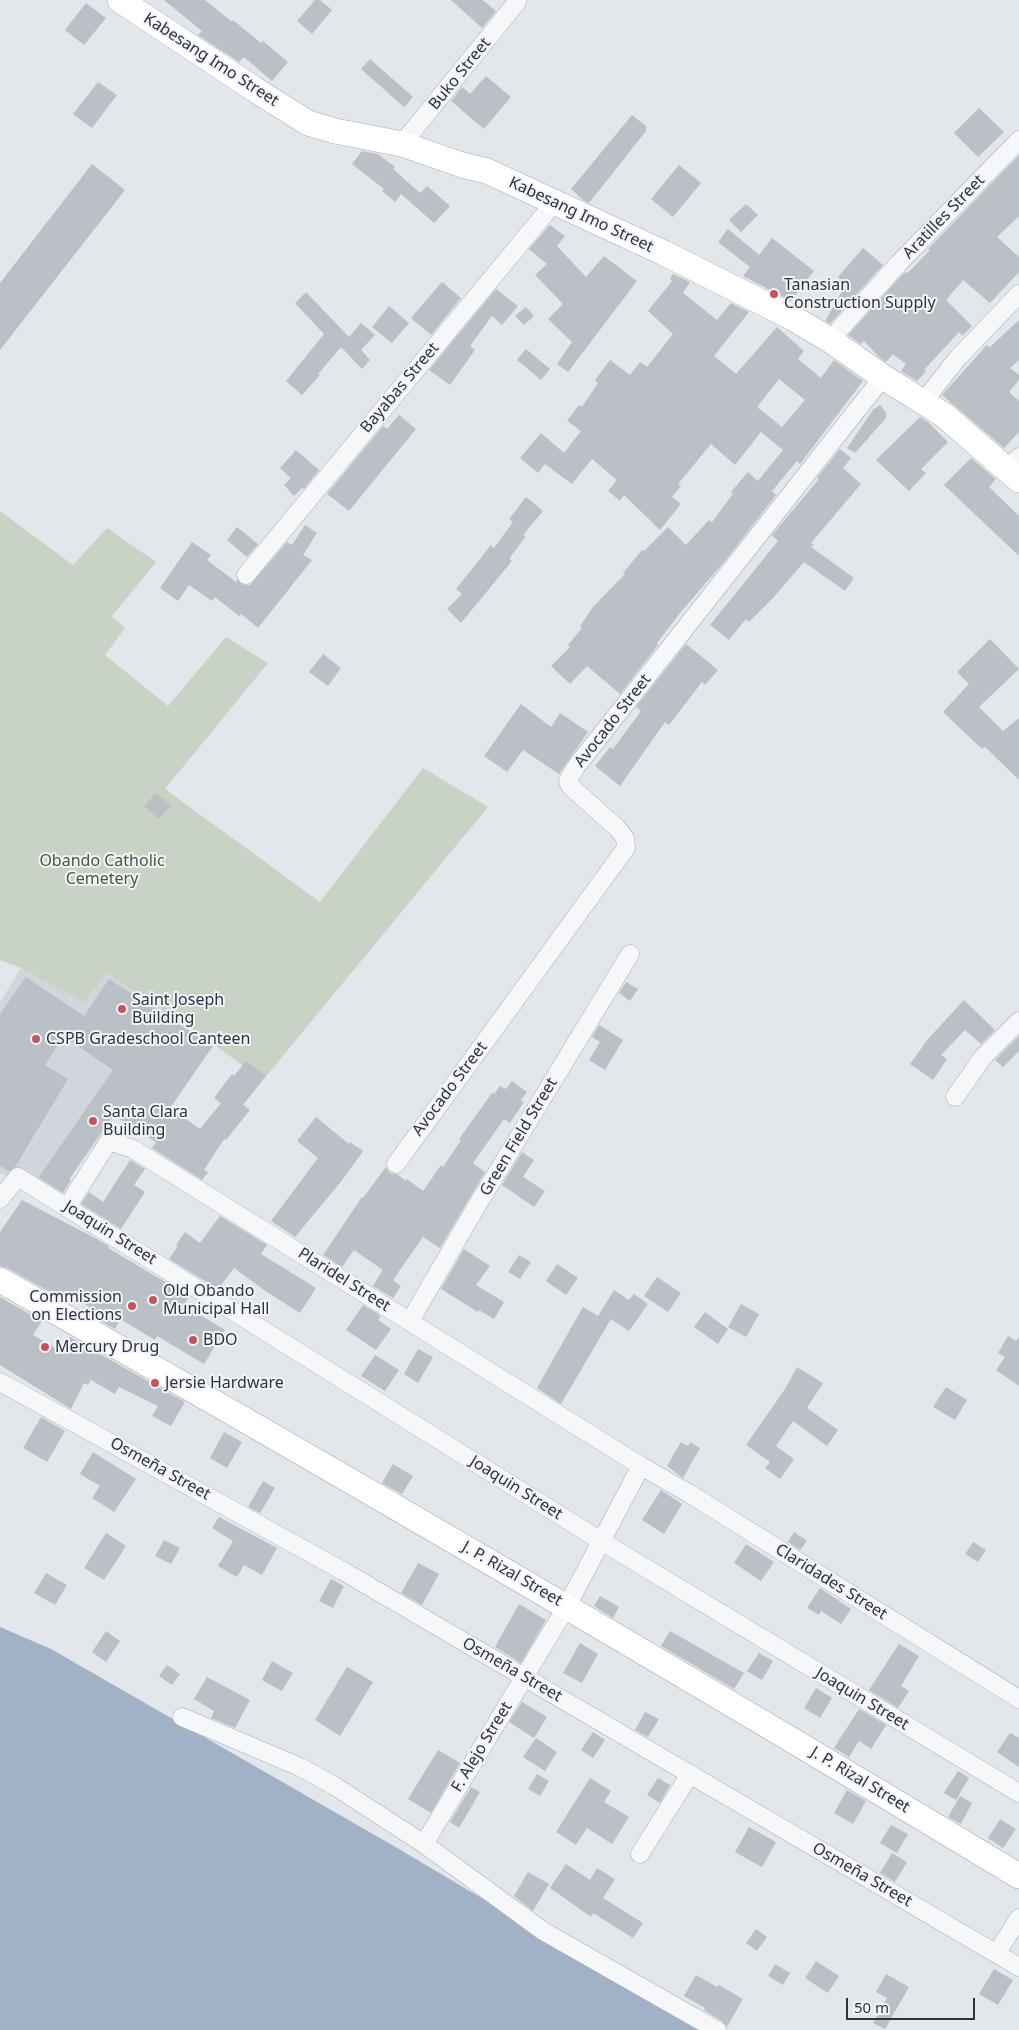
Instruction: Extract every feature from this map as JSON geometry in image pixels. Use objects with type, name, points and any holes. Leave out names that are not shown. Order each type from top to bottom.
[{"type":"main road","name":"Kabesang Imo Street","points":[[120,0],[308,123],[335,131],[402,144],[462,165],[487,171],[664,253],[762,301],[830,340],[883,377],[944,415],[1015,468]]},
{"type":"main road","name":"J. P. Rizal Street","points":[[0,1280],[299,1450],[567,1606],[1019,1876]]},
{"type":"street","name":"Buko Street","points":[[402,144],[517,2]]},
{"type":"street","name":"Aratilles Street","points":[[830,340],[900,262],[1019,140]]},
{"type":"street","name":"Bayabas Street","points":[[246,575],[554,203]]},
{"type":"street","points":[[923,402],[957,359],[1019,294]]},
{"type":"street","name":"Avocado Street","points":[[396,1164],[599,889],[626,848],[625,838],[617,828],[570,786],[568,781],[575,768],[883,377]]},
{"type":"street","name":"Green Field Street","points":[[410,1321],[475,1209],[630,954]]},
{"type":"street","points":[[955,1097],[984,1057],[1019,1021]]},
{"type":"street","name":"Plaridel Street","points":[[67,1207],[109,1142],[133,1149],[641,1466]]},
{"type":"street","name":"Joaquin Street","points":[[0,1199],[18,1177],[601,1542],[1019,1793]]},
{"type":"street","name":"Osmeña Street","points":[[0,1382],[343,1571],[1019,1967]]},
{"type":"street","name":"F. Alejo Street","points":[[424,1844],[567,1606],[641,1466]]},
{"type":"street","name":"Claridades Street","points":[[641,1466],[690,1494],[1019,1699]]},
{"type":"street","points":[[182,1718],[300,1767],[332,1785],[424,1844],[543,1931],[718,2030]]},
{"type":"street","points":[[640,1854],[690,1774]]},
{"type":"street","points":[[996,1954],[1019,1918]]},
{"type":"shaded area","points":[[21,968],[84,1003],[106,973],[181,1020],[56,1199],[0,1173],[0,1002]]},
{"type":"green space","name":"Obando Catholic Cemetery","points":[[0,511],[73,565],[107,528],[156,562],[112,616],[125,628],[105,655],[168,706],[226,637],[268,663],[165,789],[320,902],[423,768],[488,807],[263,1080],[181,1021],[106,973],[84,1003],[21,968],[0,960]]},
{"type":"water","points":[[0,1627],[51,1649],[399,1849],[703,2030],[0,2030]]},
{"type":"building","points":[[164,0],[205,0],[261,43],[263,41],[288,62],[272,81],[244,57],[239,62],[198,35],[202,31]]},
{"type":"building","points":[[315,0],[320,0],[332,10],[312,34],[297,21]]},
{"type":"building","points":[[451,0],[483,0],[496,11],[482,28]]},
{"type":"building","points":[[86,3],[106,18],[84,45],[65,30]]},
{"type":"building","points":[[370,59],[413,97],[404,107],[361,69]]},
{"type":"building","points":[[486,76],[511,97],[484,129],[451,101],[462,87],[470,94]]},
{"type":"building","points":[[98,82],[117,95],[92,128],[73,114]]},
{"type":"building","points":[[979,108],[1004,132],[978,157],[954,133]]},
{"type":"building","points":[[632,115],[646,126],[646,131],[589,203],[583,200],[571,189]]},
{"type":"building","points":[[362,151],[378,154],[395,167],[393,169],[420,193],[427,186],[450,206],[434,223],[401,194],[395,202],[382,191],[384,189],[352,164]]},
{"type":"building","points":[[1019,155],[1019,216],[997,237],[1019,257],[1019,272],[990,303],[963,280],[946,300],[972,326],[962,336],[959,332],[924,370],[926,371],[917,381],[901,371],[906,364],[893,354],[886,362],[864,341],[861,344],[848,335],[902,275],[906,272],[908,273],[930,250],[928,249]]},
{"type":"building","points":[[92,164],[125,190],[0,350],[0,283]]},
{"type":"building","points":[[679,165],[701,183],[673,217],[651,199]]},
{"type":"building","points":[[746,204],[758,215],[741,232],[729,220]]},
{"type":"building","points":[[550,225],[565,236],[557,246],[586,277],[604,256],[637,281],[568,372],[557,364],[572,342],[548,319],[563,304],[535,275],[547,264],[529,249]]},
{"type":"building","points":[[728,229],[759,255],[772,238],[814,271],[791,301],[743,276],[750,267],[718,242]]},
{"type":"building","points":[[863,248],[883,265],[830,324],[825,321],[846,284],[838,277]]},
{"type":"building","points":[[673,274],[690,282],[683,293],[717,320],[731,303],[749,312],[714,356],[736,374],[777,327],[804,351],[798,359],[821,378],[834,360],[863,381],[800,464],[797,461],[772,491],[776,495],[724,562],[680,613],[620,694],[587,666],[570,684],[551,666],[570,647],[568,645],[582,628],[580,626],[593,607],[625,574],[623,573],[642,550],[644,551],[668,527],[686,545],[709,520],[712,522],[733,494],[731,492],[748,472],[758,481],[783,450],[761,432],[735,465],[711,444],[678,484],[681,486],[672,497],[681,504],[660,530],[624,495],[620,501],[608,491],[617,480],[592,459],[572,484],[545,464],[538,473],[520,458],[541,433],[564,453],[581,431],[567,421],[579,405],[582,407],[598,383],[595,380],[610,360],[630,375],[640,362],[647,367],[673,334],[648,311],[672,281],[670,279]],"holes":[[[779,379],[805,400],[782,427],[757,407]]]},
{"type":"building","points":[[442,282],[461,298],[431,335],[411,318]]},
{"type":"building","points":[[496,289],[518,306],[502,325],[492,316],[470,346],[475,350],[450,385],[429,370]]},
{"type":"building","points":[[306,292],[349,337],[361,323],[375,335],[361,350],[370,360],[362,369],[341,347],[302,395],[286,381],[324,334],[295,303]]},
{"type":"building","points":[[389,306],[409,323],[392,343],[372,327]]},
{"type":"building","points":[[526,307],[534,316],[524,325],[515,316]]},
{"type":"building","points":[[1019,320],[1019,360],[1010,368],[1019,375],[1019,380],[1009,392],[1019,401],[1019,432],[1004,448],[942,395],[987,345],[990,347]]},
{"type":"building","points":[[526,349],[550,369],[541,380],[517,360]]},
{"type":"building","points":[[880,405],[886,413],[886,418],[855,453],[847,448],[873,410]]},
{"type":"building","points":[[399,415],[416,429],[349,511],[327,494],[383,426],[387,429]]},
{"type":"building","points":[[920,417],[929,423],[948,442],[921,469],[926,473],[909,491],[876,460]]},
{"type":"building","points":[[840,449],[851,458],[843,468],[861,484],[811,543],[814,545],[811,547],[854,578],[845,591],[804,562],[773,598],[749,622],[746,619],[729,640],[710,625],[778,541],[772,535],[819,479],[817,478]]},
{"type":"building","points":[[296,450],[319,470],[304,489],[302,488],[294,496],[284,485],[291,478],[280,468]]},
{"type":"building","points":[[971,458],[996,479],[989,487],[1019,516],[1019,556],[944,485]]},
{"type":"building","points":[[526,497],[543,511],[523,535],[526,536],[509,559],[512,561],[461,623],[447,609],[462,594],[456,589],[491,545],[494,548],[513,522],[509,519]]},
{"type":"building","points":[[305,525],[317,533],[303,555],[312,560],[258,628],[215,597],[212,601],[189,585],[178,601],[160,588],[192,542],[211,555],[207,560],[236,582],[237,580],[244,585],[250,585],[287,542],[292,545]]},
{"type":"building","points":[[237,527],[258,544],[247,557],[227,540]]},
{"type":"building","points":[[990,639],[1019,669],[979,707],[1003,731],[1019,718],[1019,780],[985,747],[982,749],[943,712],[969,684],[957,672]]},
{"type":"building","points":[[686,644],[718,670],[705,685],[702,682],[669,725],[665,722],[620,786],[595,766],[610,747],[613,749],[641,711],[636,707]]},
{"type":"building","points":[[323,654],[341,668],[328,686],[309,672]]},
{"type":"building","points":[[521,704],[551,727],[560,713],[588,732],[559,774],[523,750],[507,772],[484,756]]},
{"type":"building","points":[[156,793],[171,805],[159,819],[144,806]]},
{"type":"building","points":[[26,977],[84,1016],[109,979],[213,1046],[170,1108],[200,1129],[221,1103],[214,1098],[232,1074],[234,1076],[246,1061],[266,1076],[243,1105],[250,1110],[226,1140],[224,1139],[204,1170],[208,1172],[202,1180],[152,1148],[156,1142],[113,1115],[69,1179],[71,1180],[63,1193],[39,1177],[113,1070],[63,1036],[45,1065],[68,1079],[15,1167],[9,1171],[0,1166],[0,1014]]},
{"type":"building","points":[[626,982],[638,989],[630,1001],[619,993]]},
{"type":"building","points":[[964,1000],[995,1030],[981,1044],[965,1030],[941,1055],[947,1059],[933,1080],[910,1064],[928,1039]]},
{"type":"building","points":[[599,1025],[623,1040],[605,1070],[589,1060],[600,1042],[592,1037]]},
{"type":"building","points":[[1019,1036],[1019,1051],[1003,1067],[995,1060]]},
{"type":"building","points":[[512,1081],[527,1092],[521,1100],[524,1102],[510,1123],[504,1119],[473,1163],[485,1172],[440,1248],[423,1237],[393,1280],[401,1286],[393,1298],[373,1286],[383,1270],[354,1250],[342,1267],[323,1255],[362,1197],[386,1167],[390,1173],[397,1174],[406,1181],[407,1179],[423,1191],[441,1165],[443,1167],[461,1140],[459,1139],[492,1093],[494,1094],[500,1086],[506,1089]]},
{"type":"building","points":[[316,1117],[349,1144],[350,1142],[363,1151],[343,1179],[295,1237],[271,1221],[318,1158],[297,1141]]},
{"type":"building","points":[[522,1152],[534,1160],[523,1177],[545,1191],[534,1207],[502,1185]]},
{"type":"building","points":[[130,1160],[145,1169],[134,1185],[145,1192],[121,1229],[81,1204],[89,1192],[103,1202]]},
{"type":"building","points":[[22,1200],[109,1246],[108,1248],[189,1296],[184,1305],[225,1330],[204,1364],[157,1336],[155,1340],[120,1319],[115,1329],[101,1321],[104,1316],[72,1296],[68,1302],[7,1268],[0,1266],[0,1232]]},
{"type":"building","points":[[220,1216],[267,1245],[261,1254],[316,1288],[300,1313],[234,1268],[218,1289],[169,1259],[185,1232],[200,1243]]},
{"type":"building","points":[[464,1249],[490,1266],[476,1285],[504,1302],[494,1319],[479,1310],[478,1312],[441,1289]]},
{"type":"building","points":[[519,1255],[531,1262],[520,1279],[508,1272]]},
{"type":"building","points":[[557,1264],[578,1278],[566,1295],[546,1281]]},
{"type":"building","points":[[657,1277],[681,1293],[668,1312],[644,1296]]},
{"type":"building","points":[[614,1290],[629,1300],[634,1294],[648,1304],[629,1331],[611,1319],[561,1404],[537,1388],[583,1307],[598,1316]]},
{"type":"building","points":[[0,1297],[42,1321],[33,1335],[62,1352],[70,1337],[185,1402],[171,1426],[152,1416],[158,1406],[119,1387],[115,1394],[91,1380],[88,1385],[84,1383],[71,1409],[0,1365]]},
{"type":"building","points":[[741,1304],[759,1314],[746,1337],[728,1327]]},
{"type":"building","points":[[363,1305],[381,1316],[378,1320],[391,1329],[376,1350],[346,1330]]},
{"type":"building","points":[[705,1312],[728,1329],[718,1344],[694,1327]]},
{"type":"building","points":[[1008,1336],[1016,1341],[1019,1337],[1019,1386],[996,1370],[1005,1357],[998,1353]]},
{"type":"building","points":[[418,1349],[433,1357],[418,1383],[404,1374]]},
{"type":"building","points":[[375,1355],[399,1370],[385,1391],[361,1376]]},
{"type":"building","points":[[797,1367],[823,1383],[807,1408],[838,1430],[827,1446],[793,1421],[776,1446],[794,1459],[780,1479],[765,1468],[770,1462],[746,1445],[785,1389]]},
{"type":"building","points":[[946,1387],[967,1400],[955,1420],[933,1407]]},
{"type":"building","points":[[41,1417],[65,1431],[47,1462],[23,1448]]},
{"type":"building","points":[[224,1432],[242,1442],[227,1468],[210,1458]]},
{"type":"building","points":[[681,1442],[688,1446],[690,1442],[700,1448],[683,1478],[667,1466]]},
{"type":"building","points":[[93,1452],[136,1479],[114,1512],[92,1498],[100,1486],[80,1474]]},
{"type":"building","points":[[393,1464],[413,1476],[402,1494],[382,1483]]},
{"type":"building","points":[[263,1481],[275,1488],[260,1513],[248,1507]]},
{"type":"building","points":[[661,1490],[682,1504],[664,1534],[642,1520]]},
{"type":"building","points":[[219,1517],[277,1548],[262,1575],[244,1565],[237,1577],[218,1566],[233,1541],[212,1528]]},
{"type":"building","points":[[794,1532],[807,1541],[800,1550],[788,1542]]},
{"type":"building","points":[[106,1533],[126,1546],[104,1580],[84,1568]]},
{"type":"building","points":[[164,1540],[180,1548],[171,1564],[155,1556]]},
{"type":"building","points":[[973,1542],[986,1550],[978,1562],[965,1554]]},
{"type":"building","points":[[746,1544],[774,1562],[761,1581],[734,1563]]},
{"type":"building","points":[[418,1563],[439,1574],[422,1605],[401,1593]]},
{"type":"building","points":[[46,1573],[67,1585],[55,1605],[34,1593]]},
{"type":"building","points":[[331,1579],[344,1586],[333,1608],[319,1601]]},
{"type":"building","points":[[820,1588],[851,1609],[841,1624],[821,1611],[819,1615],[807,1608]]},
{"type":"building","points":[[600,1596],[619,1607],[613,1618],[594,1606]]},
{"type":"building","points":[[519,1604],[546,1620],[521,1663],[495,1647]]},
{"type":"building","points":[[106,1631],[120,1641],[106,1662],[92,1652]]},
{"type":"building","points":[[670,1631],[744,1673],[734,1689],[661,1646]]},
{"type":"building","points":[[580,1643],[598,1654],[582,1683],[563,1673]]},
{"type":"building","points":[[899,1644],[919,1656],[901,1686],[909,1691],[898,1708],[869,1690]]},
{"type":"building","points":[[759,1653],[773,1661],[762,1680],[747,1671]]},
{"type":"building","points":[[272,1661],[293,1673],[282,1691],[262,1680]]},
{"type":"building","points":[[167,1665],[180,1674],[172,1685],[159,1676]]},
{"type":"building","points":[[347,1667],[373,1682],[340,1736],[315,1720]]},
{"type":"building","points":[[207,1677],[250,1700],[235,1728],[211,1718],[214,1711],[194,1699]]},
{"type":"building","points":[[816,1688],[832,1698],[820,1718],[804,1708]]},
{"type":"building","points":[[522,1702],[547,1717],[534,1738],[509,1722]]},
{"type":"building","points":[[859,1709],[886,1725],[871,1749],[859,1741],[849,1757],[834,1748]]},
{"type":"building","points":[[645,1712],[659,1719],[648,1737],[635,1730]]},
{"type":"building","points":[[593,1732],[605,1740],[593,1758],[581,1750]]},
{"type":"building","points":[[1010,1733],[1019,1738],[1019,1767],[997,1752]]},
{"type":"building","points":[[536,1738],[557,1752],[545,1771],[523,1757]]},
{"type":"building","points":[[438,1750],[460,1763],[431,1813],[408,1799]]},
{"type":"building","points":[[958,1771],[969,1778],[956,1800],[944,1793]]},
{"type":"building","points":[[537,1774],[549,1781],[540,1796],[528,1789]]},
{"type":"building","points":[[590,1778],[611,1791],[604,1802],[629,1817],[612,1844],[587,1828],[576,1845],[556,1832]]},
{"type":"building","points":[[658,1778],[670,1785],[660,1803],[647,1795]]},
{"type":"building","points":[[471,1787],[480,1792],[459,1828],[450,1822]]},
{"type":"building","points":[[847,1790],[866,1801],[853,1824],[834,1813]]},
{"type":"building","points":[[960,1796],[972,1803],[961,1824],[948,1817]]},
{"type":"building","points":[[1000,1819],[1016,1829],[1003,1848],[988,1838]]},
{"type":"building","points":[[891,1825],[908,1834],[897,1853],[880,1843]]},
{"type":"building","points":[[749,1827],[776,1842],[762,1867],[735,1852]]},
{"type":"building","points":[[892,1853],[907,1862],[895,1882],[880,1873]]},
{"type":"building","points":[[566,1864],[590,1880],[597,1868],[615,1879],[603,1898],[643,1923],[633,1938],[593,1913],[591,1917],[550,1888]]},
{"type":"building","points":[[528,1872],[549,1884],[533,1911],[514,1896]]},
{"type":"building","points":[[756,1929],[767,1937],[757,1951],[746,1943]]},
{"type":"building","points":[[816,1961],[839,1976],[828,1993],[805,1978]]},
{"type":"building","points":[[775,1964],[790,1973],[783,1985],[768,1976]]},
{"type":"building","points":[[994,1969],[1013,1980],[998,2005],[979,1994]]},
{"type":"building","points":[[886,1974],[909,1987],[885,2029],[873,2023],[887,1998],[876,1992]]},
{"type":"building","points":[[696,1975],[717,1987],[719,1985],[743,1999],[727,2027],[722,2021],[704,2010],[705,2008],[684,1996]]},
{"type":"place","name":"Tanasian Construction Supply","points":[[774,294]]},
{"type":"place","name":"Saint Joseph Building","points":[[122,1009]]},
{"type":"place","name":"CSPB Gradeschool Canteen","points":[[36,1039]]},
{"type":"place","name":"Santa Clara Building","points":[[93,1121]]},
{"type":"place","name":"Old Obando Municipal Hall","points":[[153,1300]]},
{"type":"place","name":"Commission on Elections","points":[[132,1306]]},
{"type":"place","name":"BDO","points":[[193,1340]]},
{"type":"place","name":"Mercury Drug","points":[[45,1347]]},
{"type":"place","name":"Jersie Hardware","points":[[155,1383]]}]
